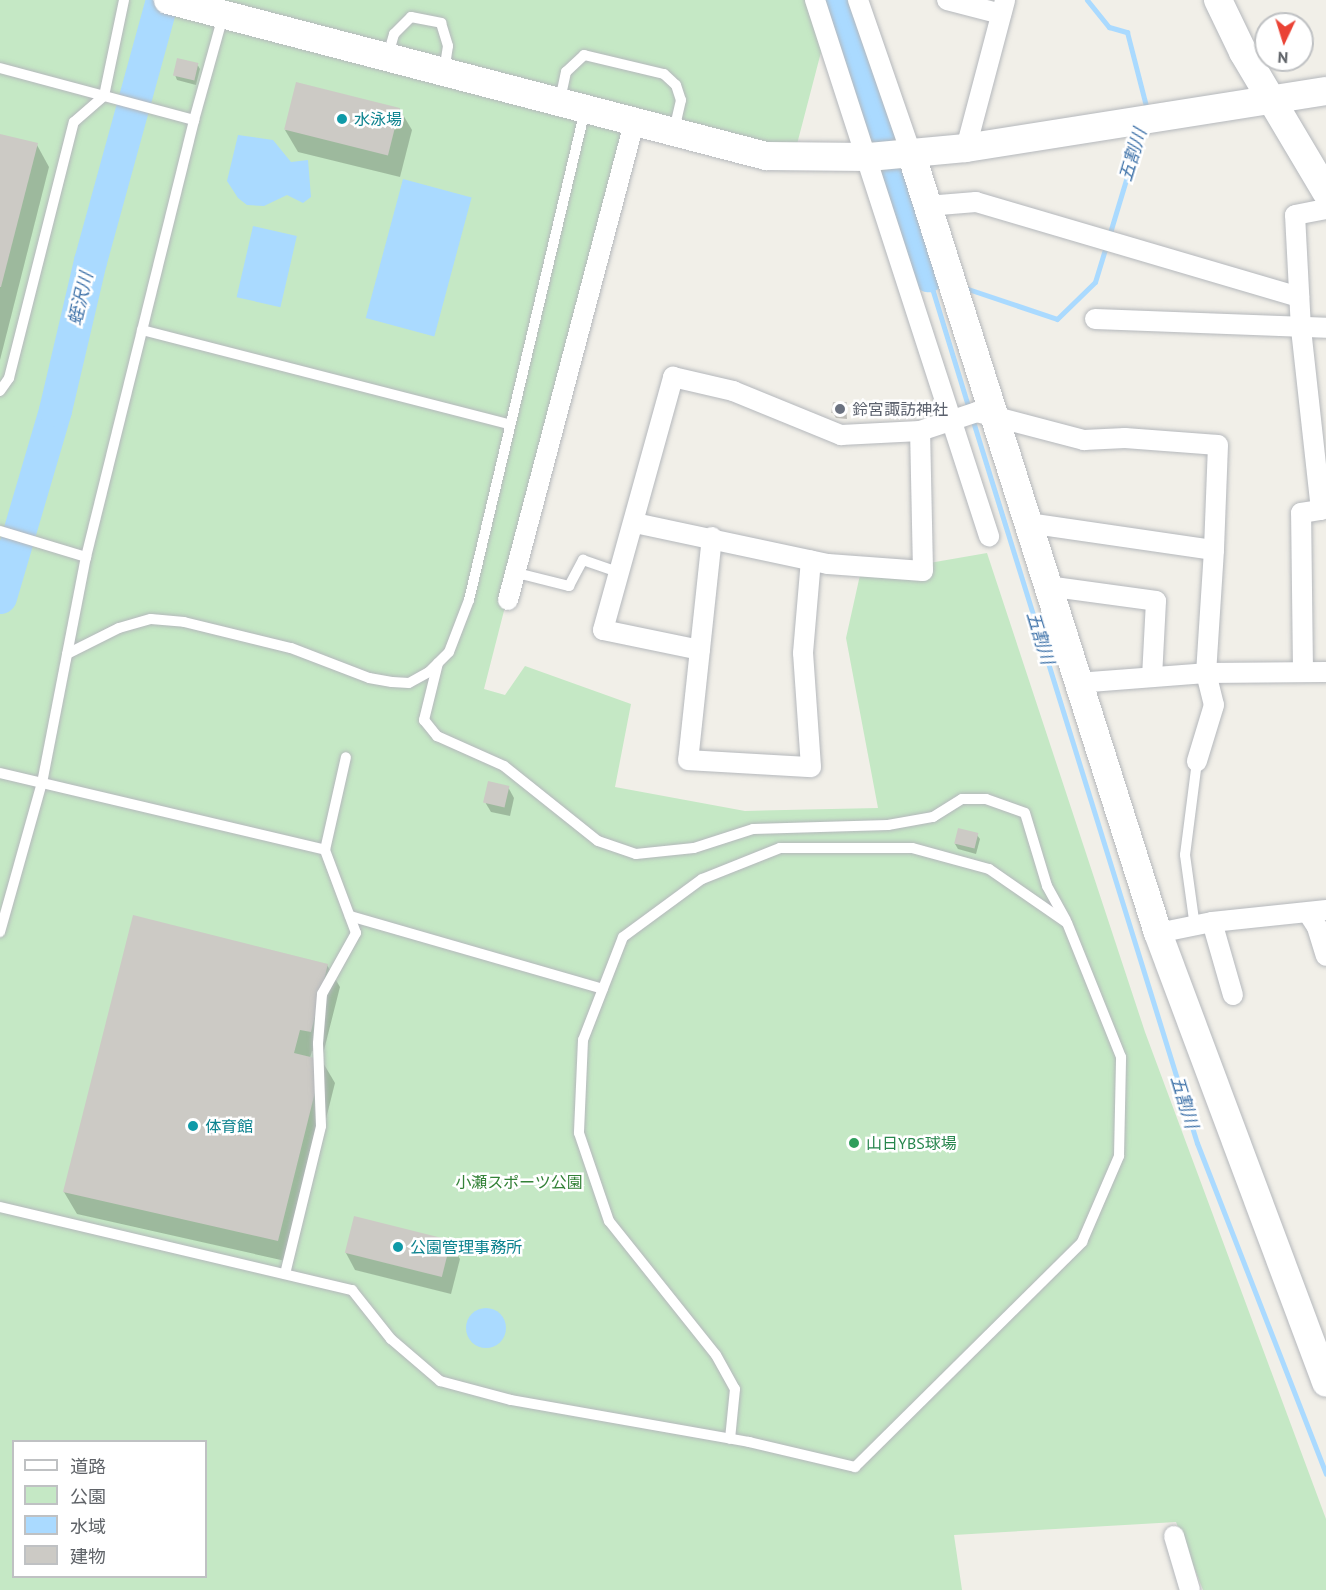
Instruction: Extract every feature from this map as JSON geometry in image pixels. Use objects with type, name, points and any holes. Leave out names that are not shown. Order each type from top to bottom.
[{"type":"street","points":[[815,0],[889,155],[927,207],[957,297],[987,414],[1028,524],[1158,933],[1326,1383]]},
{"type":"street","points":[[858,0],[889,155],[955,418],[990,536]]},
{"type":"street","points":[[947,0],[1003,7],[966,148]]},
{"type":"street","points":[[1218,0],[1326,192]]},
{"type":"street","points":[[174,1],[766,156],[889,155],[966,148],[1326,91]]},
{"type":"street","points":[[508,600],[517,573],[634,123]]},
{"type":"street","points":[[927,207],[976,202],[1299,297]]},
{"type":"street","points":[[1302,671],[1301,513],[1321,510],[1301,329],[1295,215],[1326,209]]},
{"type":"street","points":[[1095,319],[1301,329],[1326,328]]},
{"type":"street","points":[[700,650],[603,630],[635,523],[673,377],[733,391],[841,435],[920,430],[955,418],[987,414],[1084,440],[1125,438],[1218,446],[1206,673],[1214,705],[1197,761]]},
{"type":"street","points":[[635,523],[712,537],[811,560],[923,571],[920,430]]},
{"type":"street","points":[[1028,524],[1214,550]]},
{"type":"street","points":[[712,537],[688,760],[811,767],[803,654],[811,560]]},
{"type":"street","points":[[1047,586],[1156,601],[1152,677]]},
{"type":"street","points":[[1077,683],[1206,673],[1326,672]]},
{"type":"street","points":[[1158,933],[1203,924],[1317,911],[1317,927],[1326,956]]},
{"type":"street","points":[[1203,924],[1233,995]]},
{"type":"street","points":[[1174,1536],[1190,1590]]},
{"type":"lane","points":[[0,391],[9,378],[74,122],[104,96],[124,0]]},
{"type":"lane","points":[[0,932],[42,783],[86,557],[194,120],[223,15]]},
{"type":"lane","points":[[388,57],[394,34],[411,17],[441,23],[448,46],[444,70]]},
{"type":"lane","points":[[67,654],[119,628],[152,620],[184,622],[291,648],[369,678],[392,682],[409,682],[438,663],[449,652],[469,600],[508,424],[572,106],[566,72],[584,55],[664,74],[675,85],[681,100],[673,133]]},
{"type":"lane","points":[[0,68],[160,109],[194,120]]},
{"type":"lane","points":[[142,330],[508,424]]},
{"type":"lane","points":[[0,531],[86,557]]},
{"type":"lane","points":[[517,573],[569,586],[583,560],[620,573]]},
{"type":"lane","points":[[0,1207],[352,1290],[391,1339],[440,1380],[511,1400],[730,1439],[855,1467],[1082,1242],[1119,1156],[1121,1057],[1067,923],[1047,886],[1025,813],[986,799],[962,799],[933,817],[888,825],[753,829],[694,848],[636,854],[598,841],[504,766],[437,736],[424,720],[438,663]]},
{"type":"lane","points":[[285,1274],[321,1126],[318,1043],[322,994],[356,933],[325,850],[346,757]]},
{"type":"lane","points":[[1197,761],[1185,855],[1203,924]]},
{"type":"lane","points":[[0,772],[325,850]]},
{"type":"lane","points":[[730,1439],[735,1389],[716,1355],[609,1221],[579,1132],[583,1040],[623,937],[702,879],[780,848],[912,848],[989,869],[1067,923]]},
{"type":"lane","points":[[350,916],[603,989]]},
{"type":"green space","name":"小瀬スポーツ公園","points":[[0,0],[814,0],[826,33],[796,148],[631,114],[484,689],[505,695],[525,666],[631,704],[615,787],[745,811],[878,808],[846,638],[860,575],[987,553],[1145,1032],[1326,1519],[1326,1590],[1203,1590],[1176,1522],[954,1535],[962,1590],[0,1590]]},
{"type":"water","points":[[238,135],[273,140],[291,162],[308,160],[311,197],[303,203],[287,195],[264,206],[247,205],[238,198],[227,181]]},
{"type":"water","points":[[403,179],[472,197],[434,336],[366,318]]},
{"type":"water","points":[[253,226],[297,236],[280,307],[237,297]]},
{"type":"water","points":[[486,1308],[500,1314],[506,1328],[500,1342],[486,1348],[472,1342],[466,1328],[472,1314]]},
{"type":"building","points":[[177,58],[198,63],[194,80],[173,76]]},
{"type":"building","name":"水泳場","points":[[296,82],[400,108],[388,155],[284,130]]},
{"type":"building","points":[[0,134],[38,143],[1,287],[0,287]]},
{"type":"building","points":[[833,402],[847,402],[845,414],[831,413]]},
{"type":"building","points":[[488,781],[509,786],[504,807],[483,802]]},
{"type":"building","points":[[958,828],[978,833],[975,849],[954,844]]},
{"type":"building","name":"体育館","points":[[133,915],[328,964],[311,1032],[300,1030],[294,1053],[323,1060],[278,1241],[63,1192]]},
{"type":"building","name":"公園管理事務所","points":[[354,1216],[451,1240],[442,1277],[345,1253]]},
{"type":"waterway","name":"蛭沢川","points":[[0,597],[55,410],[90,261],[162,0]]},
{"type":"waterway","points":[[837,0],[928,275]]},
{"type":"waterway","name":"五割川","points":[[1087,0],[1109,27],[1127,32],[1147,110]]},
{"type":"waterway","name":"五割川","points":[[1109,236],[1141,130]]},
{"type":"waterway","name":"五割川","points":[[962,287],[1057,319],[1095,282],[1106,245]]},
{"type":"waterway","name":"五割川","points":[[942,280],[928,275],[969,409]]},
{"type":"waterway","name":"五割川","points":[[972,418],[1197,1143],[1326,1474]]},
{"type":"place","name":"水泳場","points":[[342,119]]},
{"type":"place","name":"鈴宮諏訪神社","points":[[840,409]]},
{"type":"place","name":"体育館","points":[[193,1126]]},
{"type":"place","name":"山日YBS球場","points":[[854,1143]]},
{"type":"place","name":"公園管理事務所","points":[[398,1247]]}]
